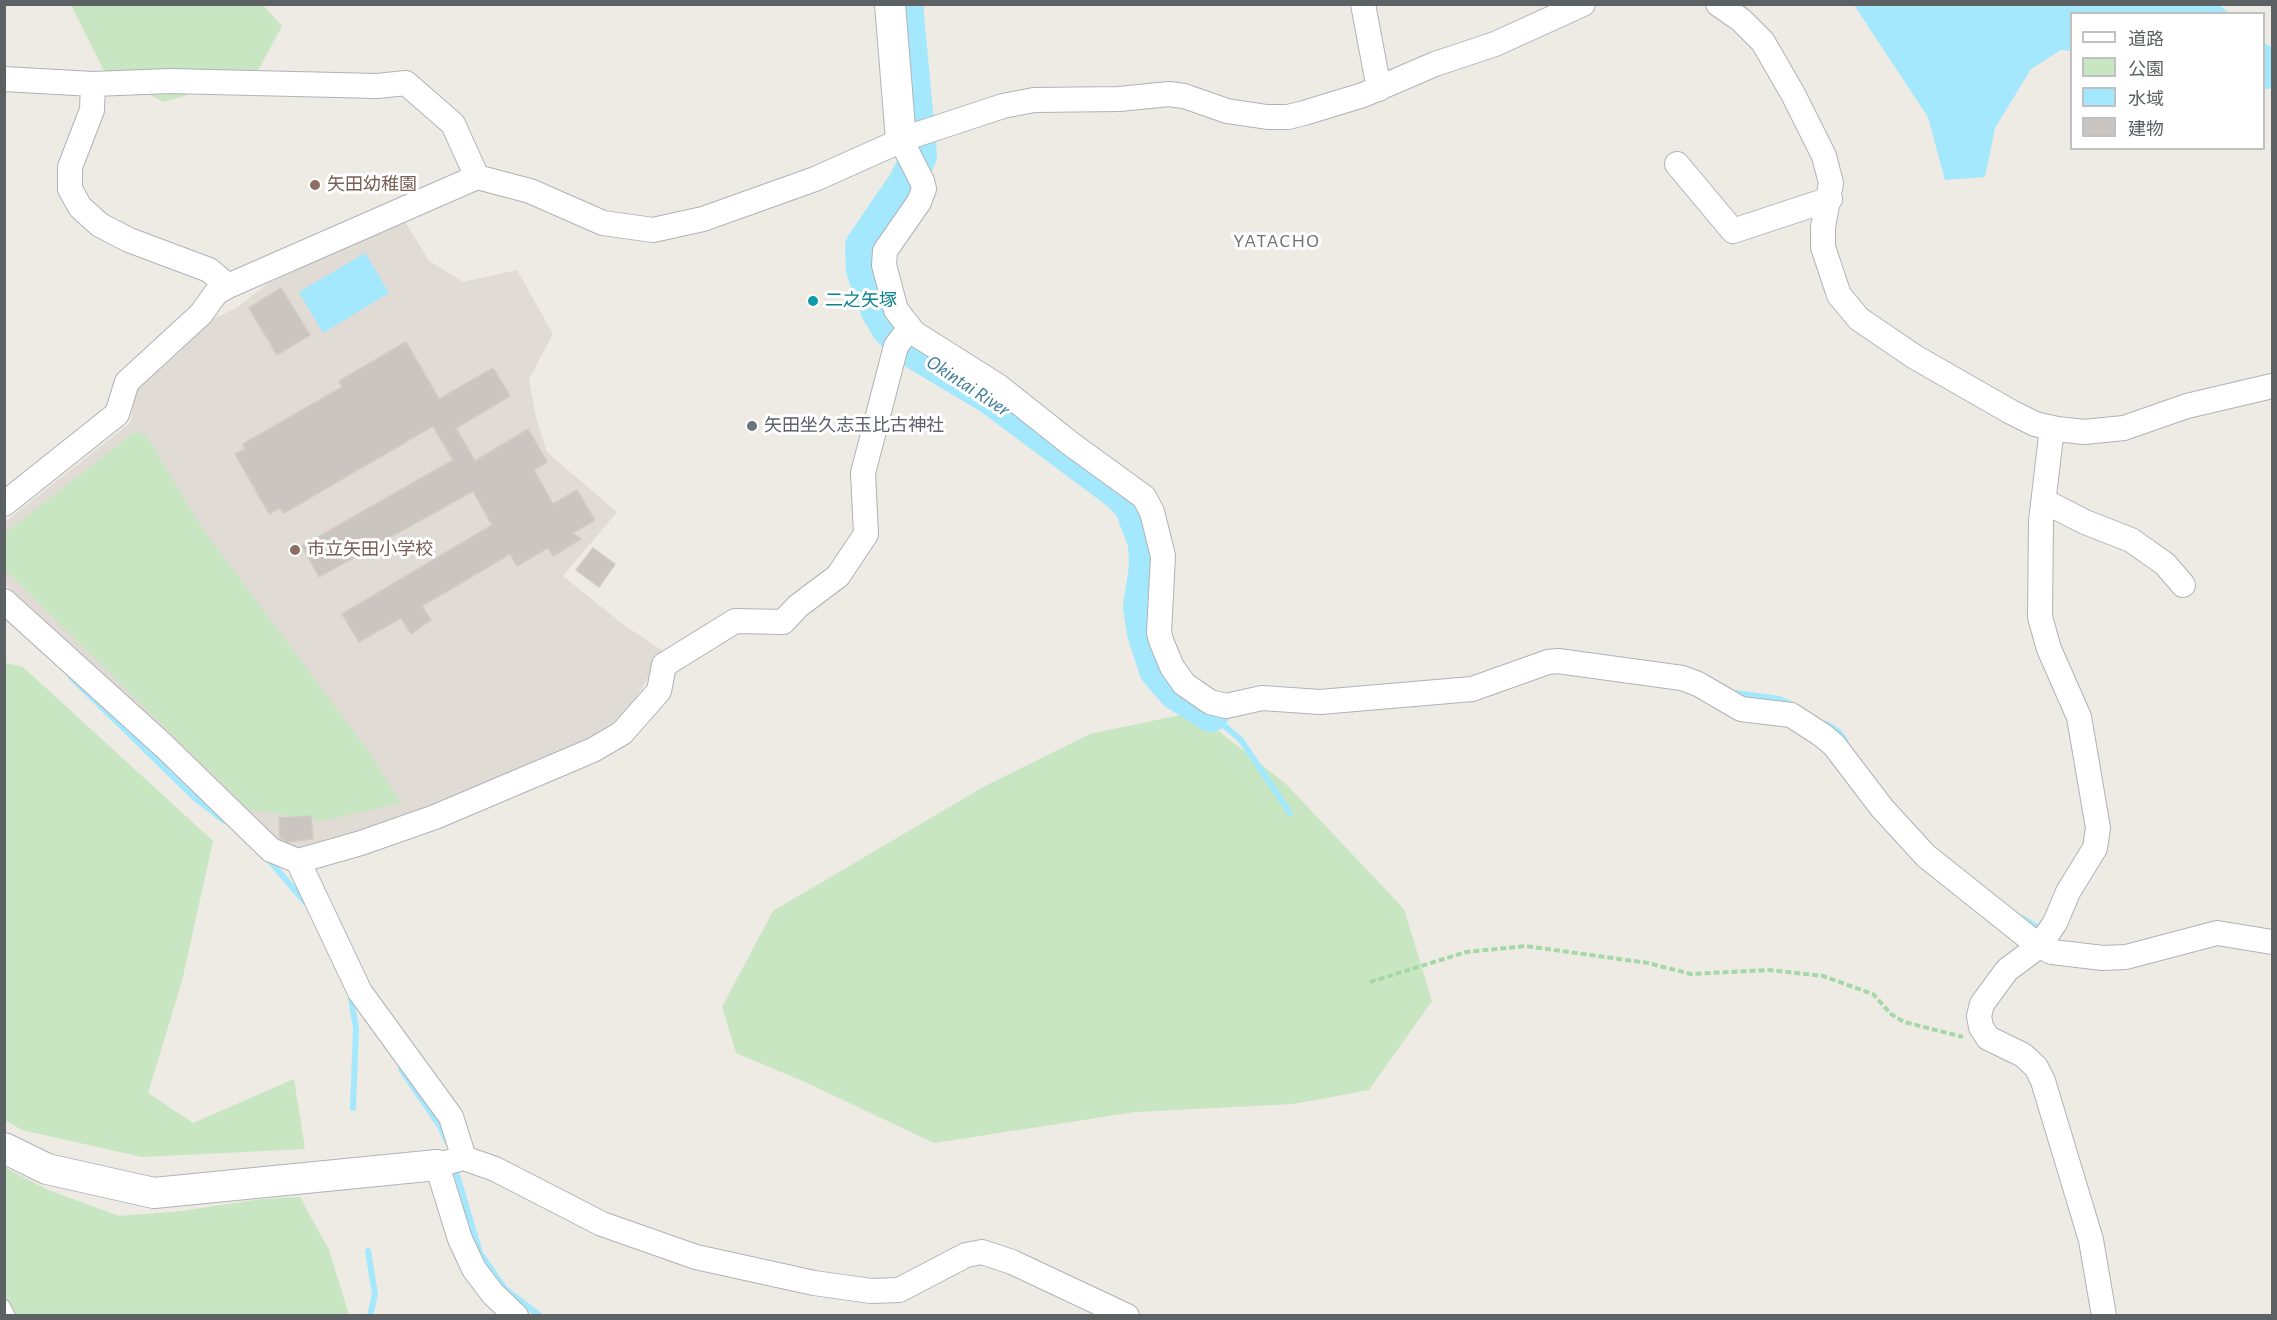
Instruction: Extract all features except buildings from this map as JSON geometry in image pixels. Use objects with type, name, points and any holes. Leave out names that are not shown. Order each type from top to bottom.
[{"type":"street","points":[[4,601],[164,746],[271,850],[298,861],[435,817],[593,750],[622,734],[659,691],[664,665],[735,621],[783,622],[798,606],[838,576],[866,534],[863,473],[903,337],[889,293],[884,265],[885,251],[892,236],[919,202],[924,189],[913,148],[890,4]]},
{"type":"street","points":[[1363,4],[1379,88]]},
{"type":"street","points":[[4,504],[117,414],[128,382],[201,314],[216,294],[228,286],[477,177],[530,191],[603,223],[653,230],[704,219],[871,156],[913,148],[1004,106],[1034,100],[1119,99],[1169,94],[1184,96],[1227,111],[1267,117],[1288,117],[1379,88],[1435,64],[1495,44],[1583,4]]},
{"type":"street","points":[[1718,4],[1741,20],[1763,42],[1793,94],[1824,156],[1831,183],[1823,227],[1823,247],[1829,272],[1839,295],[1859,319],[1915,357],[2011,412],[2035,424],[2052,428],[2084,432],[2115,430],[2187,406],[2272,386]]},
{"type":"street","points":[[4,79],[93,84],[170,81],[377,86],[406,83],[453,124],[477,177]]},
{"type":"street","points":[[93,84],[92,110],[70,167],[70,189],[80,207],[100,225],[129,240],[209,270],[228,286]]},
{"type":"street","points":[[1677,164],[1733,231],[1830,198]]},
{"type":"street","points":[[903,337],[998,386],[1110,474],[1144,496],[1152,512],[1163,556],[1159,633],[1162,643],[1172,667],[1184,684],[1210,702],[1226,706],[1262,699],[1320,702],[1462,690],[1491,684],[1548,662],[1558,661],[1682,678],[1698,684],[1730,704],[1753,711],[1791,715],[1834,744],[1882,808],[1926,856],[2039,946],[2052,952],[2103,958],[2127,957],[2217,933],[2272,942]]},
{"type":"street","points":[[2052,428],[2044,501],[2040,617],[2049,649],[2079,717],[2098,828],[2095,848],[2068,892],[2055,923],[2039,946],[2007,970],[1982,1004],[1979,1016],[1981,1027],[1988,1038],[2023,1054],[2036,1067],[2043,1081],[2091,1240],[2104,1316]]},
{"type":"street","points":[[2044,501],[2064,512],[2131,540],[2165,564],[2183,585]]},
{"type":"street","points":[[298,861],[360,992],[451,1117],[450,1161],[460,1239],[474,1269],[493,1294],[516,1316]]},
{"type":"street","points":[[4,1148],[48,1169],[154,1192],[450,1161],[495,1169],[602,1224],[696,1257],[814,1283],[871,1292],[899,1290],[966,1255],[982,1252],[1012,1262],[1127,1316]]},
{"type":"lane","points":[[4,1306],[9,1316]]},
{"type":"path","points":[[1370,982],[1450,956],[1526,945],[1648,963],[1691,974],[1769,970],[1823,976],[1873,994],[1892,1014],[1904,1022],[1939,1033],[1988,1038]]},
{"type":"shaded area","name":"市立矢田小学校","points":[[404,220],[429,261],[463,282],[517,270],[553,334],[529,379],[536,418],[547,452],[617,512],[563,576],[624,625],[663,651],[635,700],[617,720],[589,738],[424,808],[286,855],[5,584],[4,523],[130,423],[137,389],[179,353],[211,320],[236,308],[267,284]]},
{"type":"green space","points":[[71,5],[263,5],[282,26],[256,74],[164,102],[104,71]]},
{"type":"green space","points":[[135,432],[146,435],[202,528],[369,752],[401,803],[322,821],[248,809],[5,570],[4,534]]},
{"type":"green space","points":[[5,663],[23,667],[213,841],[182,981],[148,1093],[193,1123],[294,1079],[305,1149],[142,1157],[22,1130],[5,1120]]},
{"type":"green space","points":[[1194,712],[1286,784],[1404,909],[1432,1001],[1369,1090],[1293,1104],[1135,1112],[934,1143],[805,1082],[736,1053],[722,1007],[773,911],[985,786],[1090,734]]},
{"type":"green space","points":[[4,1167],[48,1190],[119,1216],[181,1211],[262,1199],[300,1197],[329,1250],[349,1315],[5,1315]]},
{"type":"water","points":[[2218,4],[2228,12],[2070,12],[2070,51],[2061,50],[2031,69],[1995,128],[1985,177],[1945,180],[1928,117],[1854,5]]},
{"type":"water","points":[[2265,44],[2272,47],[2272,85],[2269,89],[2265,89]]},
{"type":"water","points":[[365,253],[389,293],[323,333],[299,292]]},
{"type":"waterway","name":"Okintai River","points":[[905,4],[919,156],[906,183],[863,246],[864,270],[878,309],[889,328],[911,349],[990,396],[1120,493],[1132,506],[1146,543],[1147,567],[1141,607],[1145,633],[1157,670],[1176,692],[1211,714]]},
{"type":"waterway","points":[[71,677],[195,798],[225,821]]},
{"type":"waterway","points":[[1728,692],[1779,699],[1793,705]]},
{"type":"waterway","points":[[1212,715],[1241,740],[1290,813]]},
{"type":"waterway","points":[[1826,724],[1838,731],[1845,740]]},
{"type":"waterway","points":[[269,860],[305,902]]},
{"type":"waterway","points":[[2022,918],[2040,929]]},
{"type":"waterway","points":[[351,999],[356,1028],[353,1108]]},
{"type":"waterway","points":[[401,1069],[440,1126],[447,1141]]},
{"type":"waterway","points":[[454,1165],[480,1253],[505,1289],[540,1316]]},
{"type":"waterway","points":[[368,1251],[375,1294],[370,1316]]},
{"type":"place","name":"矢田幼稚園","points":[[315,185]]},
{"type":"place","name":"二之矢塚","points":[[813,301]]},
{"type":"place","name":"矢田坐久志玉比古神社","points":[[752,426]]},
{"type":"place","name":"市立矢田小学校","points":[[295,550]]},
{"type":"district","name":"YATACHO","points":[[1277,241]]}]
